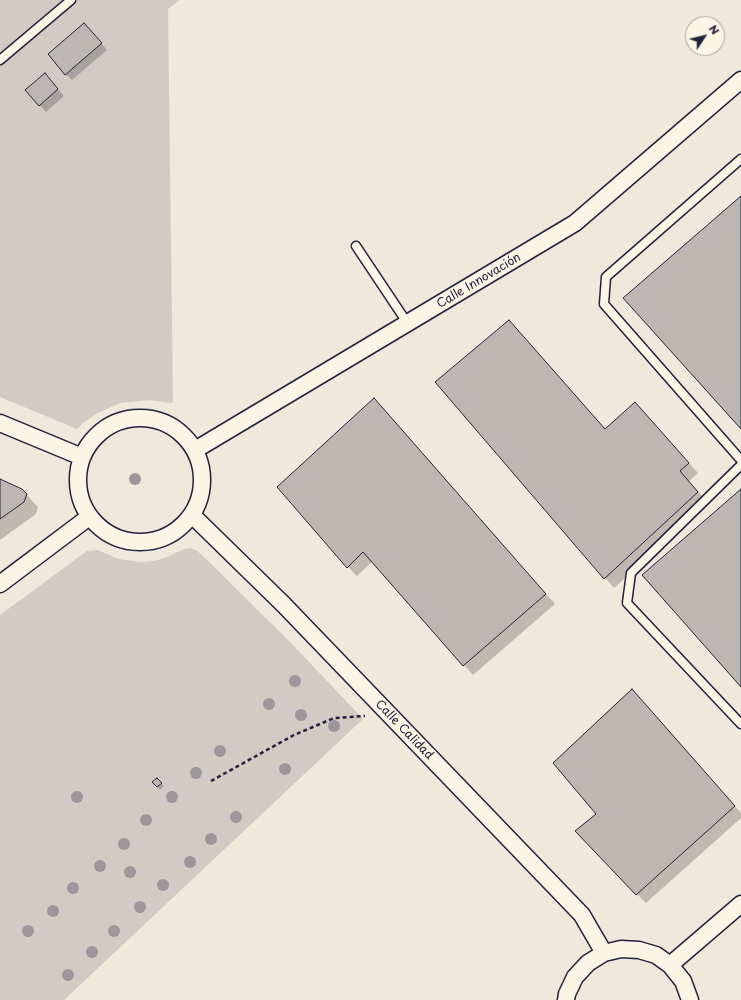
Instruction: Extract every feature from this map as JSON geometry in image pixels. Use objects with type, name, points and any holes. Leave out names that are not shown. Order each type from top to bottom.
[{"type":"street","name":"Calle Innovación","points":[[195,450],[576,223],[741,80]]},
{"type":"street","points":[[144,418],[157,420],[180,432],[195,450],[202,479],[201,491],[192,515],[184,525],[173,533],[162,539],[149,542],[123,540],[101,528],[89,517],[80,496],[78,470],[82,457],[96,435],[107,428],[118,422],[131,419],[144,418]]},
{"type":"street","points":[[0,423],[82,457]]},
{"type":"street","name":"Calle Calidad","points":[[192,515],[284,605],[582,915],[604,953]]},
{"type":"street","points":[[0,584],[89,517]]},
{"type":"street","points":[[670,965],[741,904]]},
{"type":"street","points":[[566,1000],[567,994],[575,977],[588,963],[604,953],[621,949],[639,950],[656,955],[670,965],[683,981],[690,1000]]},
{"type":"lane","points":[[0,60],[71,0]]},
{"type":"lane","points":[[741,159],[606,277],[604,304],[741,460]]},
{"type":"lane","points":[[356,246],[408,324]]},
{"type":"lane","points":[[741,465],[631,573],[627,603],[741,724]]},
{"type":"path","points":[[211,781],[294,735],[334,718],[365,716]]},
{"type":"shaded area","points":[[0,0],[180,0],[168,9],[173,402],[171,403],[150,400],[120,403],[96,414],[77,429],[0,397]]},
{"type":"shaded area","points":[[190,548],[196,550],[202,555],[291,643],[363,719],[64,1000],[0,1000],[0,615],[87,551],[98,550],[118,559],[141,562],[165,558],[184,549]]},
{"type":"building","points":[[84,23],[102,43],[65,75],[48,54]]},
{"type":"building","points":[[45,73],[58,89],[39,106],[25,90]]},
{"type":"building","points":[[741,196],[741,429],[623,298]]},
{"type":"building","points":[[509,320],[605,429],[635,402],[689,463],[680,471],[698,492],[604,579],[435,382]]},
{"type":"building","points":[[374,398],[546,594],[463,666],[363,552],[347,568],[277,487]]},
{"type":"building","points":[[0,479],[22,489],[27,494],[24,502],[0,519]]},
{"type":"building","points":[[741,489],[741,687],[642,575]]},
{"type":"building","points":[[632,689],[735,806],[636,895],[575,831],[596,814],[553,763]]},
{"type":"building","points":[[157,778],[162,783],[157,787],[152,782]]}]
